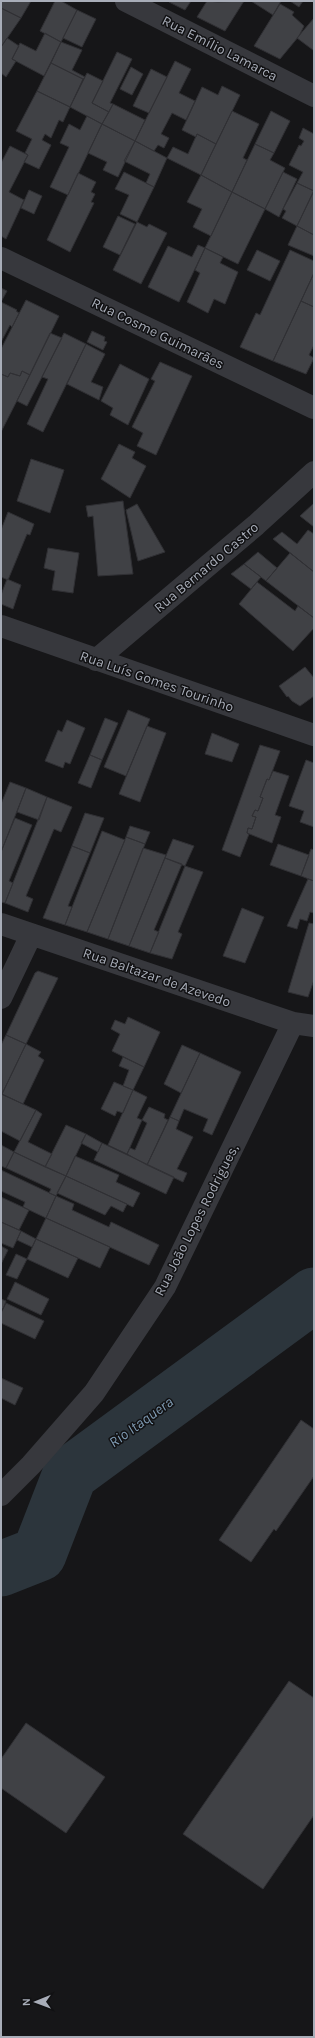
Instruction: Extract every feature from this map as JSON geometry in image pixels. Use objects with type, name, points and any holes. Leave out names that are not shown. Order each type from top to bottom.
[{"type":"street","name":"Rua Emílio Lamarca","points":[[126,1],[314,96]]},
{"type":"street","name":"Rua Cosme Guimarães","points":[[1,258],[314,408]]},
{"type":"street","name":"Rua Bernardo Castro","points":[[96,660],[256,525],[314,472]]},
{"type":"street","name":"Rua Luís Gomes Tourinho","points":[[1,626],[314,735]]},
{"type":"street","name":"Rua Baltazar de Azevedo","points":[[1,924],[303,1024]]},
{"type":"street","points":[[1,998],[31,935]]},
{"type":"street","name":"Rua João Lopes Rodrigues,","points":[[1,1496],[31,1465],[94,1393],[165,1287],[303,1024]]},
{"type":"building","points":[[1,1],[31,1],[21,18],[1,8]]},
{"type":"building","points":[[55,1],[61,1],[77,10],[61,42],[40,31]]},
{"type":"building","points":[[191,1],[185,10],[169,2]]},
{"type":"building","points":[[207,1],[244,1],[225,31],[197,17]]},
{"type":"building","points":[[251,1],[281,1],[273,15]]},
{"type":"building","points":[[290,1],[303,1],[299,7]]},
{"type":"building","points":[[280,4],[294,12],[292,15],[304,26],[299,36],[280,59],[254,46]]},
{"type":"building","points":[[1,8],[21,18],[1,47]]},
{"type":"building","points":[[77,10],[96,19],[82,47],[63,38]]},
{"type":"building","points":[[314,18],[314,49],[313,50],[297,38]]},
{"type":"building","points":[[45,33],[61,42],[44,76],[12,59],[20,43],[36,51]]},
{"type":"building","points":[[7,38],[19,46],[12,59],[16,61],[6,77],[1,73],[1,47]]},
{"type":"building","points":[[61,42],[82,50],[72,70],[85,77],[83,79],[51,63]]},
{"type":"building","points":[[117,52],[132,59],[110,103],[113,104],[109,112],[92,103]]},
{"type":"building","points":[[175,61],[191,69],[179,93],[195,101],[186,120],[172,113],[161,134],[169,138],[164,148],[158,145],[154,151],[135,141]]},
{"type":"building","points":[[51,63],[83,79],[70,107],[37,91]]},
{"type":"building","points":[[131,67],[143,74],[132,95],[120,89]]},
{"type":"building","points":[[151,69],[167,77],[149,113],[133,106]]},
{"type":"building","points":[[87,73],[103,81],[92,103],[109,112],[102,124],[70,107]]},
{"type":"building","points":[[222,86],[240,95],[216,144],[197,134],[196,137],[182,130],[202,87],[218,95]]},
{"type":"building","points":[[37,91],[70,107],[63,122],[59,120],[51,138],[45,134],[42,140],[51,145],[39,169],[24,162],[28,155],[25,153],[32,139],[16,131]]},
{"type":"building","points":[[113,104],[145,120],[135,141],[102,124]]},
{"type":"building","points":[[232,111],[259,124],[243,158],[247,160],[232,192],[201,175]]},
{"type":"building","points":[[271,111],[290,121],[274,153],[255,144]]},
{"type":"building","points":[[87,116],[102,124],[68,195],[50,187],[69,147],[60,143],[69,124],[80,130]]},
{"type":"building","points":[[102,124],[135,141],[118,177],[103,170],[107,162],[88,153]]},
{"type":"building","points":[[303,128],[314,134],[314,191],[297,183],[303,172],[289,165],[299,145],[301,146],[304,141],[299,138]]},
{"type":"building","points":[[197,134],[216,144],[201,175],[167,158],[173,147],[188,154]]},
{"type":"building","points":[[135,141],[167,158],[154,187],[146,183],[150,174],[124,161]]},
{"type":"building","points":[[255,144],[274,153],[270,160],[285,168],[265,209],[232,192]]},
{"type":"building","points":[[10,146],[28,155],[9,192],[24,200],[6,239],[1,236],[1,163]]},
{"type":"building","points":[[124,172],[154,187],[137,222],[120,214],[129,195],[115,189]]},
{"type":"building","points":[[283,172],[297,179],[279,217],[265,209]]},
{"type":"building","points":[[78,173],[96,182],[91,192],[95,194],[91,202],[94,203],[70,252],[47,240]]},
{"type":"building","points":[[201,175],[232,192],[211,236],[193,227],[202,209],[187,202]]},
{"type":"building","points":[[297,183],[314,191],[297,226],[282,218],[286,211],[283,209]]},
{"type":"building","points":[[29,190],[42,196],[34,214],[21,208]]},
{"type":"building","points":[[314,190],[314,235],[297,226]]},
{"type":"building","points":[[232,192],[265,209],[238,264],[205,248]]},
{"type":"building","points":[[118,216],[135,224],[120,255],[103,247]]},
{"type":"building","points":[[137,222],[147,227],[149,224],[167,233],[141,284],[113,270]]},
{"type":"building","points":[[297,226],[314,235],[314,256],[288,245]]},
{"type":"building","points":[[198,245],[205,248],[179,302],[148,287],[168,246],[192,257]]},
{"type":"building","points":[[205,248],[223,257],[220,263],[238,272],[225,304],[214,299],[208,313],[187,302],[200,273],[195,270]]},
{"type":"building","points":[[257,250],[280,261],[270,281],[247,270]]},
{"type":"building","points":[[290,250],[314,261],[314,273],[273,361],[240,347],[256,313],[260,315]]},
{"type":"building","points":[[314,273],[314,307],[301,301]]},
{"type":"building","points":[[1,288],[7,291],[1,302]]},
{"type":"building","points":[[26,300],[59,316],[30,375],[22,371],[20,376],[10,373],[8,377],[1,374],[1,349]]},
{"type":"building","points":[[301,301],[314,307],[314,345],[309,355],[314,358],[306,374],[273,361]]},
{"type":"building","points":[[1,302],[17,310],[16,311],[19,313],[12,327],[10,325],[1,342]]},
{"type":"building","points":[[92,331],[105,337],[104,341],[107,342],[103,350],[87,342]]},
{"type":"building","points":[[50,333],[62,338],[27,406],[17,401]]},
{"type":"building","points":[[64,333],[86,344],[43,432],[27,424],[48,379],[42,377]]},
{"type":"building","points":[[86,344],[105,354],[91,382],[103,387],[99,400],[67,384]]},
{"type":"building","points":[[160,362],[192,376],[156,455],[137,446],[143,433],[132,427],[155,381],[151,379]]},
{"type":"building","points":[[120,364],[149,379],[128,425],[110,415],[113,408],[101,401]]},
{"type":"building","points":[[22,371],[30,375],[1,432],[1,374],[8,377],[10,373],[20,376]]},
{"type":"building","points":[[119,444],[135,452],[132,458],[146,466],[130,498],[101,479]]},
{"type":"building","points":[[31,459],[64,470],[50,513],[17,501]]},
{"type":"building","points":[[123,501],[133,574],[98,576],[93,516],[88,517],[86,506]]},
{"type":"building","points":[[137,504],[165,552],[138,561],[126,510]]},
{"type":"building","points":[[313,504],[314,505],[314,527],[300,516]]},
{"type":"building","points":[[8,512],[34,524],[30,535],[27,534],[8,580],[1,577],[1,530]]},
{"type":"building","points":[[308,530],[314,534],[314,572],[273,539],[282,532],[297,544]]},
{"type":"building","points":[[48,548],[79,553],[73,593],[52,590],[55,571],[44,568]]},
{"type":"building","points":[[258,552],[277,568],[266,581],[244,564]]},
{"type":"building","points":[[290,553],[314,572],[314,618],[266,581]]},
{"type":"building","points":[[244,564],[261,577],[251,589],[231,574]]},
{"type":"building","points":[[7,579],[21,585],[13,609],[1,604],[1,595]]},
{"type":"building","points":[[257,582],[295,611],[298,606],[314,618],[314,628],[293,651],[239,604]]},
{"type":"building","points":[[305,667],[314,678],[314,696],[300,706],[292,701],[288,696],[287,697],[279,686]]},
{"type":"building","points":[[128,710],[150,719],[126,776],[104,767]]},
{"type":"building","points":[[105,718],[118,723],[102,760],[90,755]]},
{"type":"building","points":[[67,720],[85,728],[70,764],[65,762],[63,768],[45,761],[58,730],[62,732]]},
{"type":"building","points":[[147,726],[166,733],[140,802],[119,794]]},
{"type":"building","points":[[212,733],[239,744],[232,762],[205,754]]},
{"type":"building","points":[[260,745],[280,751],[269,780],[267,779],[260,797],[263,798],[258,811],[255,810],[252,816],[256,817],[252,829],[248,828],[247,833],[249,834],[240,857],[222,850]]},
{"type":"building","points":[[90,755],[102,760],[91,788],[78,783]]},
{"type":"building","points":[[306,760],[314,763],[314,827],[300,822],[304,811],[289,806]]},
{"type":"building","points":[[273,771],[289,776],[275,815],[281,817],[272,843],[247,833],[248,828],[252,829],[256,817],[252,816],[255,810],[258,811],[263,798],[260,797],[267,779],[269,780]]},
{"type":"building","points":[[10,782],[26,788],[1,852],[1,804]]},
{"type":"building","points":[[26,788],[47,797],[39,820],[17,812]]},
{"type":"building","points":[[47,797],[72,807],[61,832],[54,829],[26,896],[33,899],[28,912],[5,903]]},
{"type":"building","points":[[85,813],[104,818],[90,853],[72,846]]},
{"type":"building","points":[[15,818],[32,825],[9,881],[13,883],[5,903],[1,902],[1,852]]},
{"type":"building","points":[[130,826],[150,832],[145,844],[126,837]]},
{"type":"building","points":[[102,831],[125,840],[87,932],[65,925]]},
{"type":"building","points":[[126,837],[145,844],[108,939],[87,932]]},
{"type":"building","points":[[173,839],[194,846],[185,866],[165,858]]},
{"type":"building","points":[[278,844],[309,855],[301,876],[270,865]]},
{"type":"building","points":[[72,846],[90,853],[68,906],[72,907],[65,925],[43,918]]},
{"type":"building","points":[[143,848],[166,855],[129,946],[108,939]]},
{"type":"building","points":[[311,849],[314,850],[314,881],[301,876]]},
{"type":"building","points":[[165,858],[182,864],[154,930],[159,932],[150,953],[129,946]]},
{"type":"building","points":[[185,866],[203,872],[178,932],[182,934],[172,959],[150,953]]},
{"type":"building","points":[[308,879],[314,881],[314,913],[310,912],[307,921],[300,919],[297,929],[287,926]]},
{"type":"building","points":[[242,908],[264,917],[245,963],[223,956]]},
{"type":"building","points":[[309,923],[314,924],[314,980],[308,997],[288,992]]},
{"type":"building","points":[[38,971],[58,978],[26,1044],[6,1035],[35,973]]},
{"type":"building","points":[[128,1017],[160,1032],[144,1067],[112,1051],[120,1034],[111,1029],[115,1020],[125,1024]]},
{"type":"building","points":[[6,1035],[26,1044],[2,1094],[1,1045]]},
{"type":"building","points":[[26,1044],[41,1052],[38,1056],[44,1060],[23,1104],[2,1094]]},
{"type":"building","points":[[182,1045],[200,1053],[181,1093],[164,1084]]},
{"type":"building","points":[[200,1053],[241,1072],[212,1135],[203,1131],[208,1119],[184,1109],[179,1121],[170,1117]]},
{"type":"building","points":[[123,1057],[144,1067],[133,1090],[123,1086],[129,1070],[119,1066]]},
{"type":"building","points":[[114,1082],[133,1090],[123,1113],[117,1111],[115,1116],[101,1109]]},
{"type":"building","points":[[133,1090],[147,1097],[137,1118],[142,1120],[127,1154],[108,1145]]},
{"type":"building","points":[[1,1094],[36,1110],[20,1141],[1,1131]]},
{"type":"building","points":[[149,1107],[165,1114],[164,1118],[168,1120],[147,1165],[127,1154],[130,1148],[135,1150],[147,1123],[142,1120]]},
{"type":"building","points":[[36,1110],[42,1114],[28,1142],[52,1154],[45,1167],[14,1152]]},
{"type":"building","points":[[170,1117],[179,1121],[176,1129],[193,1137],[177,1169],[187,1173],[183,1182],[147,1165]]},
{"type":"building","points":[[66,1125],[86,1134],[66,1176],[45,1167]]},
{"type":"building","points":[[86,1134],[102,1143],[98,1152],[81,1143]]},
{"type":"building","points":[[102,1143],[174,1177],[166,1194],[94,1160]]},
{"type":"building","points":[[1,1145],[14,1152],[6,1168],[1,1166]]},
{"type":"building","points":[[14,1152],[66,1176],[56,1196],[49,1193],[51,1189],[6,1168]]},
{"type":"building","points":[[75,1156],[119,1175],[116,1182],[140,1193],[133,1207],[66,1176]]},
{"type":"building","points":[[1,1170],[56,1196],[46,1218],[23,1207],[25,1202],[1,1191]]},
{"type":"building","points":[[66,1176],[127,1204],[123,1212],[111,1206],[105,1215],[57,1193]]},
{"type":"building","points":[[56,1196],[74,1204],[72,1210],[109,1227],[111,1222],[159,1245],[149,1265],[46,1218]]},
{"type":"building","points":[[1,1197],[29,1210],[19,1230],[1,1222]]},
{"type":"building","points":[[46,1218],[110,1247],[100,1268],[36,1239]]},
{"type":"building","points":[[1,1222],[21,1231],[13,1248],[1,1243]]},
{"type":"building","points":[[21,1231],[36,1239],[32,1247],[17,1240]]},
{"type":"building","points":[[36,1239],[78,1258],[68,1278],[27,1259]]},
{"type":"building","points":[[1,1246],[8,1250],[1,1264]]},
{"type":"building","points":[[16,1254],[27,1259],[17,1279],[6,1275]]},
{"type":"building","points":[[15,1282],[49,1299],[41,1315],[7,1299]]},
{"type":"building","points":[[1,1299],[6,1301],[3,1309],[1,1308]]},
{"type":"building","points":[[6,1303],[44,1321],[35,1339],[1,1323],[1,1313]]},
{"type":"building","points":[[1,1378],[23,1388],[15,1405],[1,1398]]},
{"type":"building","points":[[301,1420],[314,1429],[314,1476],[276,1531],[274,1529],[251,1562],[219,1540]]},
{"type":"building","points":[[289,1681],[314,1698],[314,1815],[263,1889],[183,1834]]},
{"type":"building","points":[[26,1723],[105,1777],[66,1833],[1,1788],[1,1759]]},
{"type":"waterway","name":"Rio Itaquera","points":[[1,1569],[39,1554],[70,1474],[314,1295]]}]
